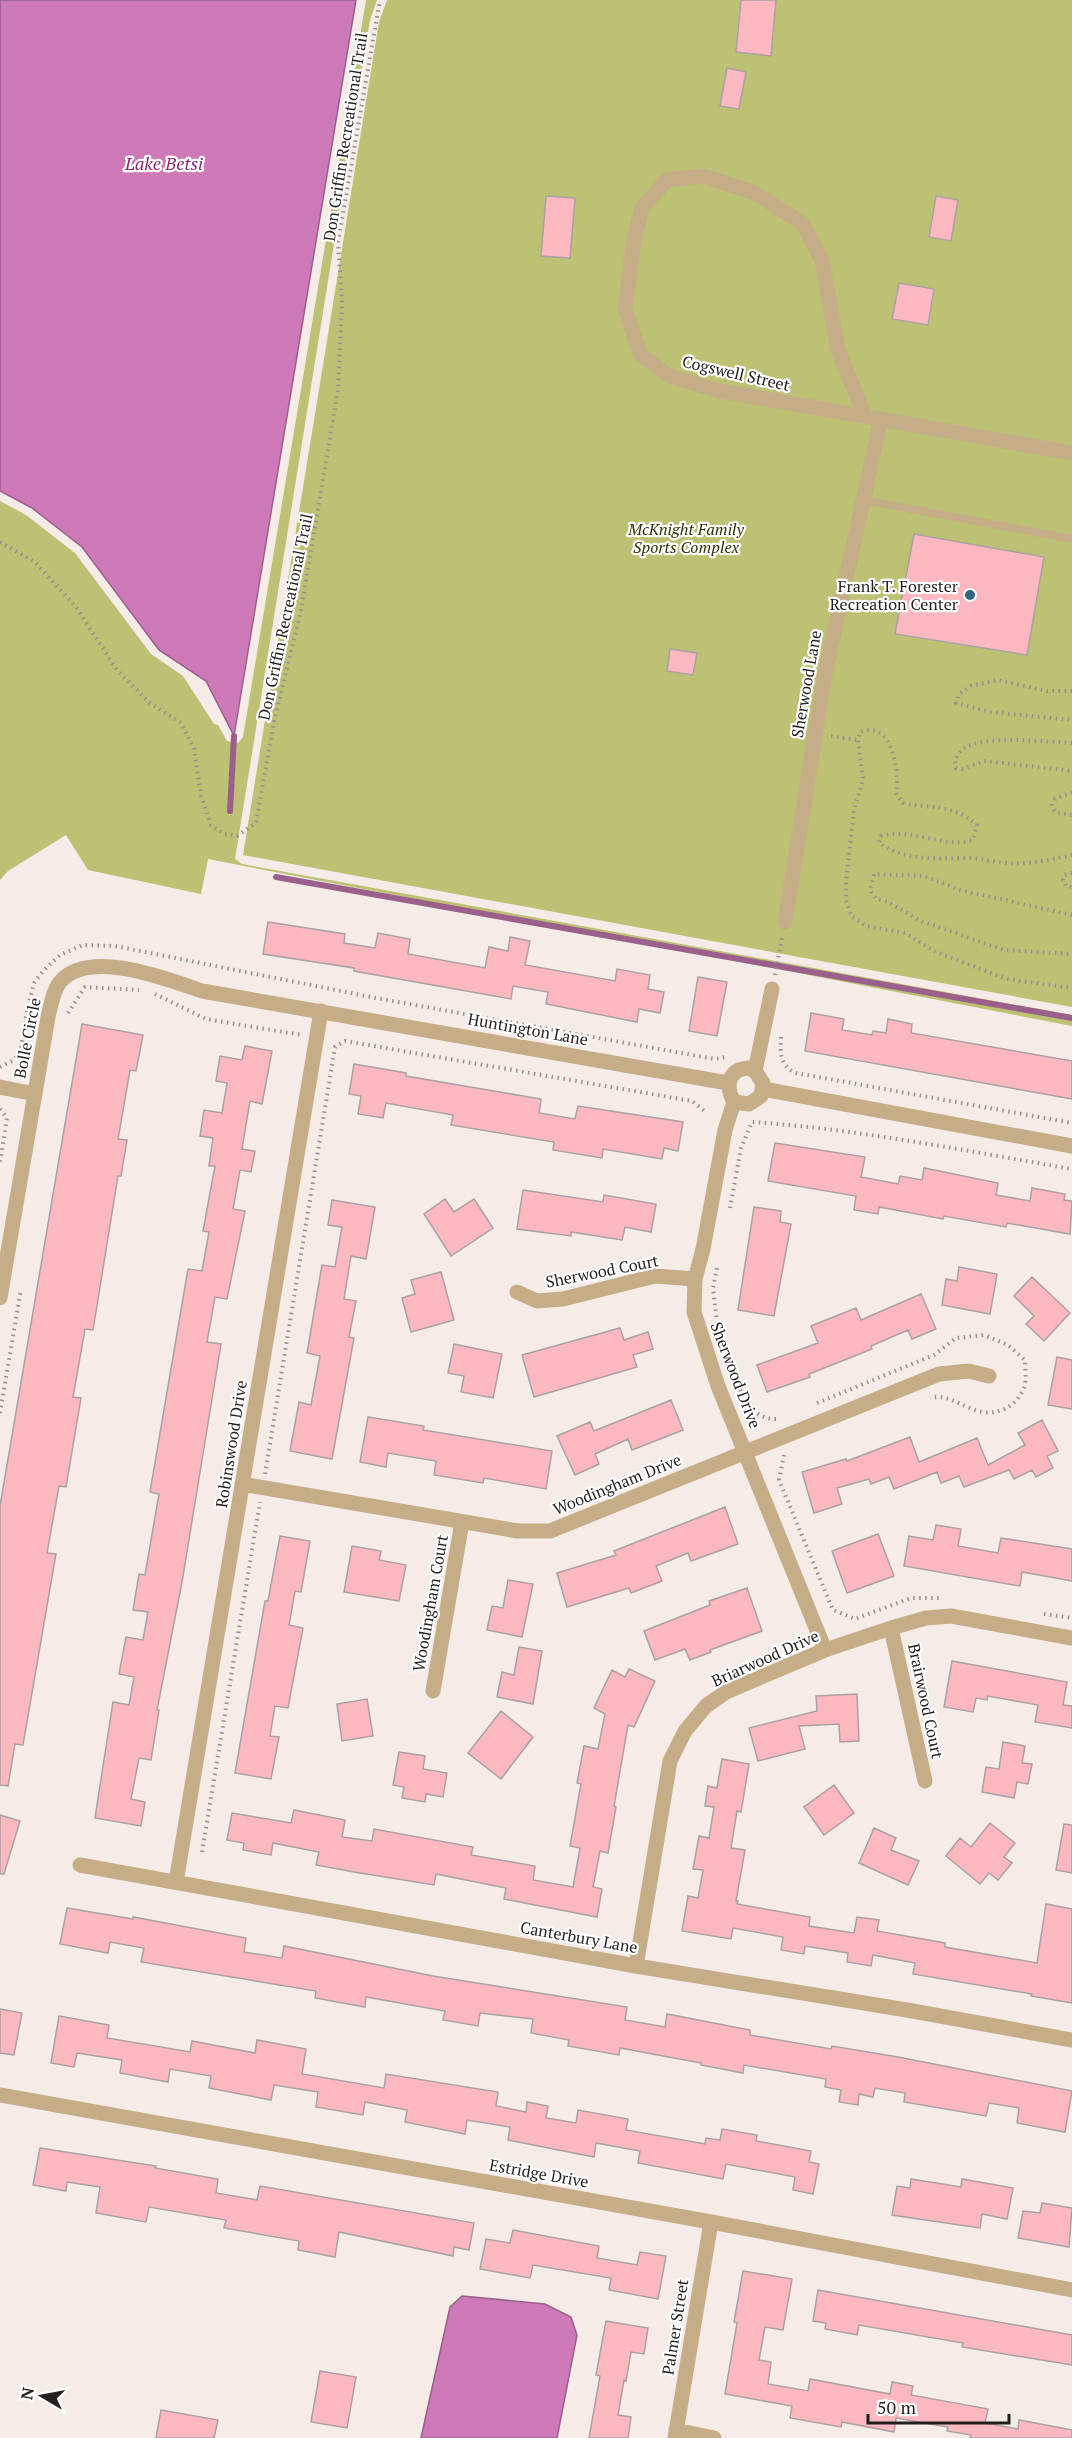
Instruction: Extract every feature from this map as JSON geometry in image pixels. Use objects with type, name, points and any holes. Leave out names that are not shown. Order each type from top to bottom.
[{"type":"street","name":"Cogswell Street","points":[[873,418],[838,350],[822,260],[802,223],[753,192],[702,176],[667,180],[642,208],[634,239],[625,308],[640,354],[669,376],[720,391],[873,418],[1072,453]]},
{"type":"street","name":"Sherwood Lane","points":[[785,922],[825,674],[863,500],[873,418]]},
{"type":"street","name":"Bolle Circle","points":[[0,1298],[48,1017],[56,988],[62,980],[76,970],[95,965],[162,976],[202,991],[321,1011]]},
{"type":"street","points":[[755,1071],[773,984]]},
{"type":"street","name":"Huntington Lane","points":[[321,1011],[728,1083]]},
{"type":"street","name":"Robinswood Drive","points":[[176,1882],[321,1011]]},
{"type":"street","points":[[742,1069],[755,1071],[760,1076],[763,1089],[761,1096],[749,1104],[734,1102],[728,1090],[728,1083],[735,1071],[742,1069]]},
{"type":"street","points":[[0,1088],[34,1094]]},
{"type":"street","points":[[763,1089],[897,1116],[1072,1146]]},
{"type":"street","name":"Sherwood Drive","points":[[734,1102],[725,1130],[703,1249],[695,1279],[694,1312],[718,1386],[825,1650]]},
{"type":"street","name":"Sherwood Court","points":[[517,1292],[537,1301],[564,1299],[655,1276],[695,1279]]},
{"type":"street","name":"Woodingham Drive","points":[[243,1484],[518,1531],[550,1531],[939,1374],[969,1371],[989,1376]]},
{"type":"street","name":"Woodingham Court","points":[[433,1691],[462,1522]]},
{"type":"street","name":"Briarwood Drive","points":[[636,1966],[670,1761],[685,1731],[706,1706],[726,1692],[825,1650],[926,1618],[951,1616],[1072,1638]]},
{"type":"street","name":"Brairwood Court","points":[[891,1628],[925,1781]]},
{"type":"street","name":"Canterbury Lane","points":[[80,1865],[636,1966],[907,2010],[1072,2040]]},
{"type":"street","name":"Estridge Drive","points":[[0,2095],[711,2222],[1072,2290]]},
{"type":"street","name":"Palmer Street","points":[[676,2434],[711,2222]]},
{"type":"street","points":[[676,2434],[714,2438]]},
{"type":"lane","points":[[863,500],[1072,539]]},
{"type":"path","name":"Don Griffin Recreational Trail","points":[[0,542],[35,562],[76,607],[117,670],[150,703],[181,723],[194,748],[201,796],[211,825],[225,834],[237,836],[256,823],[274,722],[302,610],[338,390],[342,302],[338,242],[380,0]]},
{"type":"path","points":[[1072,691],[1047,691],[997,680],[971,686],[959,694],[956,703],[990,712],[1072,720]]},
{"type":"path","points":[[1072,855],[1028,863],[1007,863],[982,859],[902,856],[888,849],[879,843],[881,836],[891,833],[937,841],[966,842],[973,840],[977,825],[969,818],[948,808],[903,803],[896,793],[898,781],[889,742],[881,731],[870,728],[860,732],[858,740],[863,780],[854,810],[846,880],[846,900],[852,917],[866,926],[906,933],[936,952],[1007,980],[1072,988]]},
{"type":"path","points":[[815,733],[858,740]]},
{"type":"path","points":[[1072,743],[1009,740],[978,742],[963,749],[955,760],[956,768],[962,769],[984,760],[1072,771]]},
{"type":"path","points":[[1072,792],[1054,799],[1052,805],[1055,812],[1072,815]]},
{"type":"path","points":[[1072,873],[1064,874],[1063,880],[1066,886],[1072,887]]},
{"type":"path","points":[[1072,915],[960,890],[924,876],[874,874],[870,890],[876,898],[888,902],[921,921],[967,939],[1004,950],[1072,954]]},
{"type":"path","points":[[0,1067],[14,1060],[21,1049],[34,983],[60,955],[83,945],[115,946],[376,998],[715,1059],[729,1056]]},
{"type":"path","points":[[773,984],[780,950]]},
{"type":"path","points":[[66,1024],[68,1012],[85,987],[147,991],[206,1019],[285,1030]]},
{"type":"path","points":[[782,1029],[780,1056],[788,1070],[1072,1123]]},
{"type":"path","points":[[202,1852],[335,1047],[345,1041],[692,1101],[707,1113]]},
{"type":"path","points":[[0,1109],[7,1118],[0,1162]]},
{"type":"path","points":[[752,1122],[811,1126],[1072,1169]]},
{"type":"green space","points":[[366,0],[377,0],[370,20],[235,859],[242,864],[1072,1015],[1072,1026],[208,859],[201,894],[88,870],[66,835],[8,871],[0,880],[0,501],[26,515],[75,553],[151,654],[183,676],[227,741],[238,743],[243,737]]},
{"type":"green space","name":"McKnight Family Sports Complex","points":[[387,0],[1072,0],[1072,1007],[243,855],[379,22]]},
{"type":"water","name":"Lake Betsi","points":[[0,0],[356,0],[234,736],[206,681],[159,650],[82,547],[32,508],[0,491]]},
{"type":"water","points":[[462,2296],[545,2304],[571,2317],[577,2335],[557,2438],[421,2438],[450,2307]]},
{"type":"building","points":[[741,0],[776,0],[771,56],[736,52]]},
{"type":"building","points":[[727,68],[746,72],[739,109],[720,106]]},
{"type":"building","points":[[546,196],[575,198],[570,258],[541,256]]},
{"type":"building","points":[[936,196],[958,200],[951,241],[929,237]]},
{"type":"building","points":[[899,283],[934,289],[928,325],[892,319]]},
{"type":"building","name":"Frank T. Forester Recreation Center","points":[[914,534],[1044,557],[1027,655],[895,634]]},
{"type":"building","points":[[670,649],[697,653],[693,675],[667,671]]},
{"type":"building","points":[[268,922],[345,934],[344,943],[375,948],[378,933],[410,939],[408,954],[485,968],[489,947],[508,951],[510,937],[530,941],[525,965],[615,981],[617,969],[650,975],[648,989],[664,992],[660,1013],[639,1009],[637,1022],[546,1004],[548,992],[513,986],[511,999],[354,971],[354,968],[263,954]]},
{"type":"building","points":[[698,977],[727,982],[717,1036],[689,1031]]},
{"type":"building","points":[[811,1013],[844,1019],[842,1030],[872,1035],[873,1031],[886,1033],[888,1019],[912,1024],[911,1033],[1072,1061],[1072,1099],[805,1051]]},
{"type":"building","points":[[82,1024],[143,1035],[136,1071],[130,1070],[118,1139],[127,1140],[121,1176],[118,1176],[93,1330],[85,1329],[73,1397],[81,1398],[66,1487],[59,1486],[47,1553],[56,1554],[23,1745],[15,1744],[8,1786],[0,1785],[0,1506]]},
{"type":"building","points":[[245,1046],[272,1051],[262,1104],[250,1101],[242,1149],[255,1151],[251,1172],[240,1170],[233,1209],[245,1211],[227,1299],[215,1297],[207,1342],[221,1344],[182,1582],[157,1710],[159,1710],[151,1760],[139,1758],[131,1799],[145,1802],[141,1826],[95,1818],[113,1702],[129,1705],[134,1677],[119,1674],[126,1637],[143,1640],[148,1612],[133,1610],[139,1574],[145,1575],[159,1494],[150,1492],[188,1269],[202,1271],[209,1232],[203,1231],[215,1166],[209,1166],[213,1138],[200,1136],[204,1110],[222,1113],[227,1083],[216,1081],[220,1056],[242,1060]]},
{"type":"building","points":[[354,1064],[406,1073],[406,1076],[541,1099],[539,1113],[575,1119],[578,1106],[683,1122],[678,1151],[664,1148],[662,1159],[603,1149],[602,1158],[553,1150],[554,1142],[451,1125],[453,1115],[386,1103],[383,1118],[358,1114],[361,1096],[349,1094]]},
{"type":"building","points":[[775,1143],[865,1157],[861,1177],[898,1184],[900,1176],[922,1180],[924,1168],[998,1183],[996,1195],[1030,1201],[1032,1188],[1065,1194],[1064,1200],[1072,1201],[1070,1234],[1007,1223],[1006,1227],[944,1216],[943,1219],[879,1207],[878,1214],[854,1210],[856,1196],[768,1181]]},
{"type":"building","points":[[523,1190],[603,1202],[604,1195],[656,1204],[651,1232],[625,1227],[622,1240],[571,1232],[571,1236],[517,1229]]},
{"type":"building","points":[[445,1199],[454,1212],[474,1199],[493,1228],[451,1256],[424,1214]]},
{"type":"building","points":[[332,1200],[375,1207],[366,1259],[351,1256],[344,1299],[356,1301],[349,1337],[354,1338],[332,1459],[290,1451],[299,1402],[311,1405],[320,1356],[307,1353],[322,1265],[335,1267],[342,1227],[328,1225]]},
{"type":"building","points":[[754,1207],[781,1211],[780,1222],[791,1224],[774,1316],[738,1310]]},
{"type":"building","points":[[959,1267],[997,1274],[990,1314],[942,1305],[946,1279],[957,1281]]},
{"type":"building","points":[[441,1272],[454,1320],[411,1332],[402,1298],[415,1294],[411,1280]]},
{"type":"building","points":[[1032,1277],[1070,1313],[1044,1341],[1026,1324],[1034,1316],[1014,1296]]},
{"type":"building","points":[[921,1294],[936,1329],[912,1339],[908,1330],[871,1346],[872,1349],[809,1374],[810,1377],[767,1392],[757,1365],[818,1343],[811,1326],[856,1308],[861,1320]]},
{"type":"building","points":[[620,1328],[624,1340],[648,1332],[653,1349],[633,1355],[637,1367],[534,1397],[522,1355]]},
{"type":"building","points":[[454,1344],[502,1354],[493,1398],[461,1392],[464,1376],[448,1373]]},
{"type":"building","points":[[1057,1357],[1072,1360],[1072,1409],[1048,1405]]},
{"type":"building","points":[[671,1400],[683,1430],[632,1450],[628,1439],[595,1454],[599,1464],[575,1475],[557,1436],[590,1422],[594,1431]]},
{"type":"building","points":[[368,1417],[424,1426],[423,1430],[552,1451],[546,1489],[484,1478],[483,1483],[434,1475],[436,1461],[388,1453],[386,1467],[360,1462]]},
{"type":"building","points":[[1042,1420],[1058,1451],[1047,1456],[1053,1468],[1036,1477],[1032,1470],[1014,1479],[1009,1470],[964,1487],[959,1476],[941,1483],[937,1472],[894,1489],[889,1477],[871,1484],[869,1479],[837,1488],[842,1504],[814,1513],[802,1472],[846,1459],[847,1461],[910,1437],[919,1462],[977,1438],[988,1465],[1025,1445],[1018,1433]]},
{"type":"building","points":[[725,1507],[738,1544],[691,1561],[688,1553],[656,1566],[662,1581],[631,1593],[629,1588],[567,1607],[557,1573],[616,1555],[614,1551]]},
{"type":"building","points":[[936,1525],[961,1529],[958,1546],[998,1553],[1001,1538],[1072,1549],[1072,1581],[1022,1572],[1020,1586],[904,1566],[909,1536],[933,1540]]},
{"type":"building","points":[[878,1534],[894,1576],[847,1593],[832,1551]]},
{"type":"building","points":[[280,1536],[310,1541],[301,1592],[295,1591],[289,1625],[303,1628],[288,1708],[275,1706],[270,1736],[279,1737],[271,1779],[235,1773],[265,1601],[268,1601]]},
{"type":"building","points":[[352,1546],[381,1551],[379,1560],[406,1565],[399,1601],[344,1592]]},
{"type":"building","points":[[508,1580],[533,1584],[522,1637],[487,1630],[492,1606],[503,1608]]},
{"type":"building","points":[[747,1588],[762,1631],[710,1650],[711,1652],[690,1660],[685,1649],[655,1660],[644,1631],[710,1605],[709,1601]]},
{"type":"building","points":[[519,1647],[542,1651],[533,1704],[497,1697],[502,1672],[514,1675]]},
{"type":"building","points":[[952,1661],[1067,1682],[1063,1705],[1072,1706],[1072,1728],[1035,1722],[1038,1705],[988,1696],[987,1700],[976,1698],[973,1712],[944,1707]]},
{"type":"building","points":[[629,1669],[655,1681],[634,1727],[628,1725],[608,1853],[600,1851],[593,1887],[602,1889],[597,1917],[504,1899],[506,1888],[436,1874],[434,1885],[354,1872],[316,1865],[319,1852],[273,1843],[271,1855],[243,1850],[244,1843],[227,1840],[232,1813],[291,1823],[294,1810],[345,1820],[342,1837],[372,1841],[374,1829],[473,1847],[471,1855],[535,1866],[533,1880],[573,1887],[580,1848],[570,1846],[581,1784],[577,1783],[584,1746],[598,1749],[605,1714],[594,1708],[612,1670],[625,1677]]},
{"type":"building","points":[[857,1694],[859,1741],[840,1742],[839,1724],[799,1726],[805,1749],[758,1761],[749,1728],[817,1711],[816,1696]]},
{"type":"building","points":[[367,1699],[373,1736],[342,1741],[337,1704]]},
{"type":"building","points":[[501,1711],[533,1737],[501,1779],[468,1753]]},
{"type":"building","points":[[1003,1742],[1025,1746],[1022,1763],[1032,1764],[1028,1784],[1017,1782],[1014,1798],[982,1792],[986,1767],[999,1769]]},
{"type":"building","points":[[399,1752],[425,1756],[423,1769],[447,1773],[443,1797],[426,1794],[425,1802],[402,1798],[404,1787],[393,1785]]},
{"type":"building","points":[[722,1759],[749,1764],[741,1812],[737,1811],[731,1848],[745,1850],[737,1904],[810,1917],[809,1926],[854,1933],[857,1917],[879,1920],[877,1931],[945,1943],[945,1947],[1037,1963],[1046,1904],[1072,1909],[1072,2003],[913,1974],[915,1963],[873,1955],[871,1966],[847,1962],[848,1953],[805,1946],[804,1954],[781,1950],[783,1937],[733,1928],[731,1939],[682,1931],[688,1896],[698,1898],[703,1870],[693,1869],[699,1836],[709,1838],[714,1807],[705,1806],[708,1786],[717,1788]]},
{"type":"building","points":[[834,1785],[854,1813],[824,1835],[804,1807]]},
{"type":"building","points":[[0,1815],[20,1821],[4,1874],[0,1874]]},
{"type":"building","points":[[990,1823],[1015,1843],[1004,1857],[1012,1863],[998,1880],[989,1873],[980,1884],[946,1856],[960,1838],[971,1847]]},
{"type":"building","points":[[1064,1824],[1072,1825],[1072,1873],[1056,1870]]},
{"type":"building","points":[[874,1828],[896,1838],[891,1850],[919,1861],[908,1885],[859,1863]]},
{"type":"building","points":[[67,1908],[133,1919],[133,1917],[246,1938],[244,1952],[282,1958],[284,1946],[433,1976],[627,2007],[625,2020],[665,2027],[667,2014],[750,2030],[750,2035],[831,2049],[832,2046],[898,2057],[1072,2091],[1065,2132],[1017,2123],[1019,2108],[989,2103],[986,2116],[904,2102],[905,2093],[875,2088],[873,2097],[859,2094],[858,2105],[839,2102],[841,2090],[825,2087],[826,2079],[744,2065],[743,2073],[620,2048],[619,2055],[568,2046],[569,2040],[531,2033],[533,2019],[480,2013],[478,2026],[443,2020],[445,2011],[366,1997],[365,2007],[315,1998],[316,1991],[141,1962],[144,1948],[110,1942],[108,1953],[60,1944]]},
{"type":"building","points":[[0,2009],[22,2013],[14,2055],[0,2053]]},
{"type":"building","points":[[59,2016],[109,2025],[107,2038],[190,2052],[192,2041],[255,2053],[257,2040],[306,2049],[302,2074],[384,2088],[386,2074],[498,2092],[496,2106],[526,2112],[527,2102],[548,2106],[546,2118],[576,2123],[578,2110],[628,2119],[626,2130],[705,2144],[706,2138],[720,2140],[722,2129],[757,2135],[756,2141],[811,2151],[809,2162],[819,2164],[813,2194],[793,2190],[795,2177],[726,2164],[723,2179],[638,2163],[640,2151],[596,2143],[594,2157],[508,2140],[510,2127],[467,2120],[465,2134],[405,2122],[407,2110],[365,2102],[363,2115],[316,2107],[318,2092],[274,2085],[271,2100],[209,2088],[211,2076],[170,2069],[168,2082],[120,2073],[122,2060],[77,2053],[74,2067],[51,2063]]},
{"type":"building","points":[[40,2148],[156,2166],[155,2168],[218,2179],[216,2193],[257,2200],[260,2186],[474,2223],[469,2250],[454,2247],[453,2256],[339,2232],[335,2257],[298,2250],[299,2241],[224,2228],[226,2220],[149,2207],[146,2222],[96,2213],[100,2187],[67,2182],[66,2191],[33,2185]]},
{"type":"building","points":[[911,2179],[961,2187],[962,2179],[1013,2188],[1007,2219],[982,2214],[980,2228],[892,2215],[897,2186],[910,2188]]},
{"type":"building","points":[[1042,2203],[1072,2208],[1069,2247],[1018,2238],[1023,2211],[1040,2213]]},
{"type":"building","points":[[513,2230],[599,2246],[597,2258],[637,2265],[640,2252],[666,2256],[658,2299],[609,2290],[611,2278],[533,2265],[530,2278],[480,2269],[486,2239],[510,2243]]},
{"type":"building","points":[[743,2271],[792,2279],[783,2330],[765,2327],[759,2360],[771,2362],[768,2384],[808,2391],[810,2379],[890,2394],[892,2382],[913,2386],[911,2395],[988,2409],[985,2423],[1018,2429],[1019,2420],[1072,2430],[1072,2438],[970,2438],[971,2435],[947,2431],[948,2427],[896,2418],[894,2432],[842,2422],[841,2427],[790,2418],[792,2406],[725,2394]]},
{"type":"building","points":[[818,2290],[1072,2335],[1072,2365],[962,2347],[963,2343],[859,2325],[857,2335],[825,2329],[826,2323],[813,2321]]},
{"type":"building","points":[[606,2321],[648,2328],[644,2354],[631,2352],[626,2381],[624,2380],[618,2415],[631,2417],[628,2438],[589,2438],[600,2376],[596,2375]]},
{"type":"building","points":[[320,2371],[356,2377],[347,2428],[311,2422]]},
{"type":"building","points":[[161,2410],[218,2420],[214,2438],[156,2438]]},
{"type":"waterway","points":[[230,811],[234,736]]},
{"type":"waterway","points":[[276,877],[1072,1018]]},
{"type":"place","name":"Frank T. Forester Recreation Center","points":[[970,595]]}]
